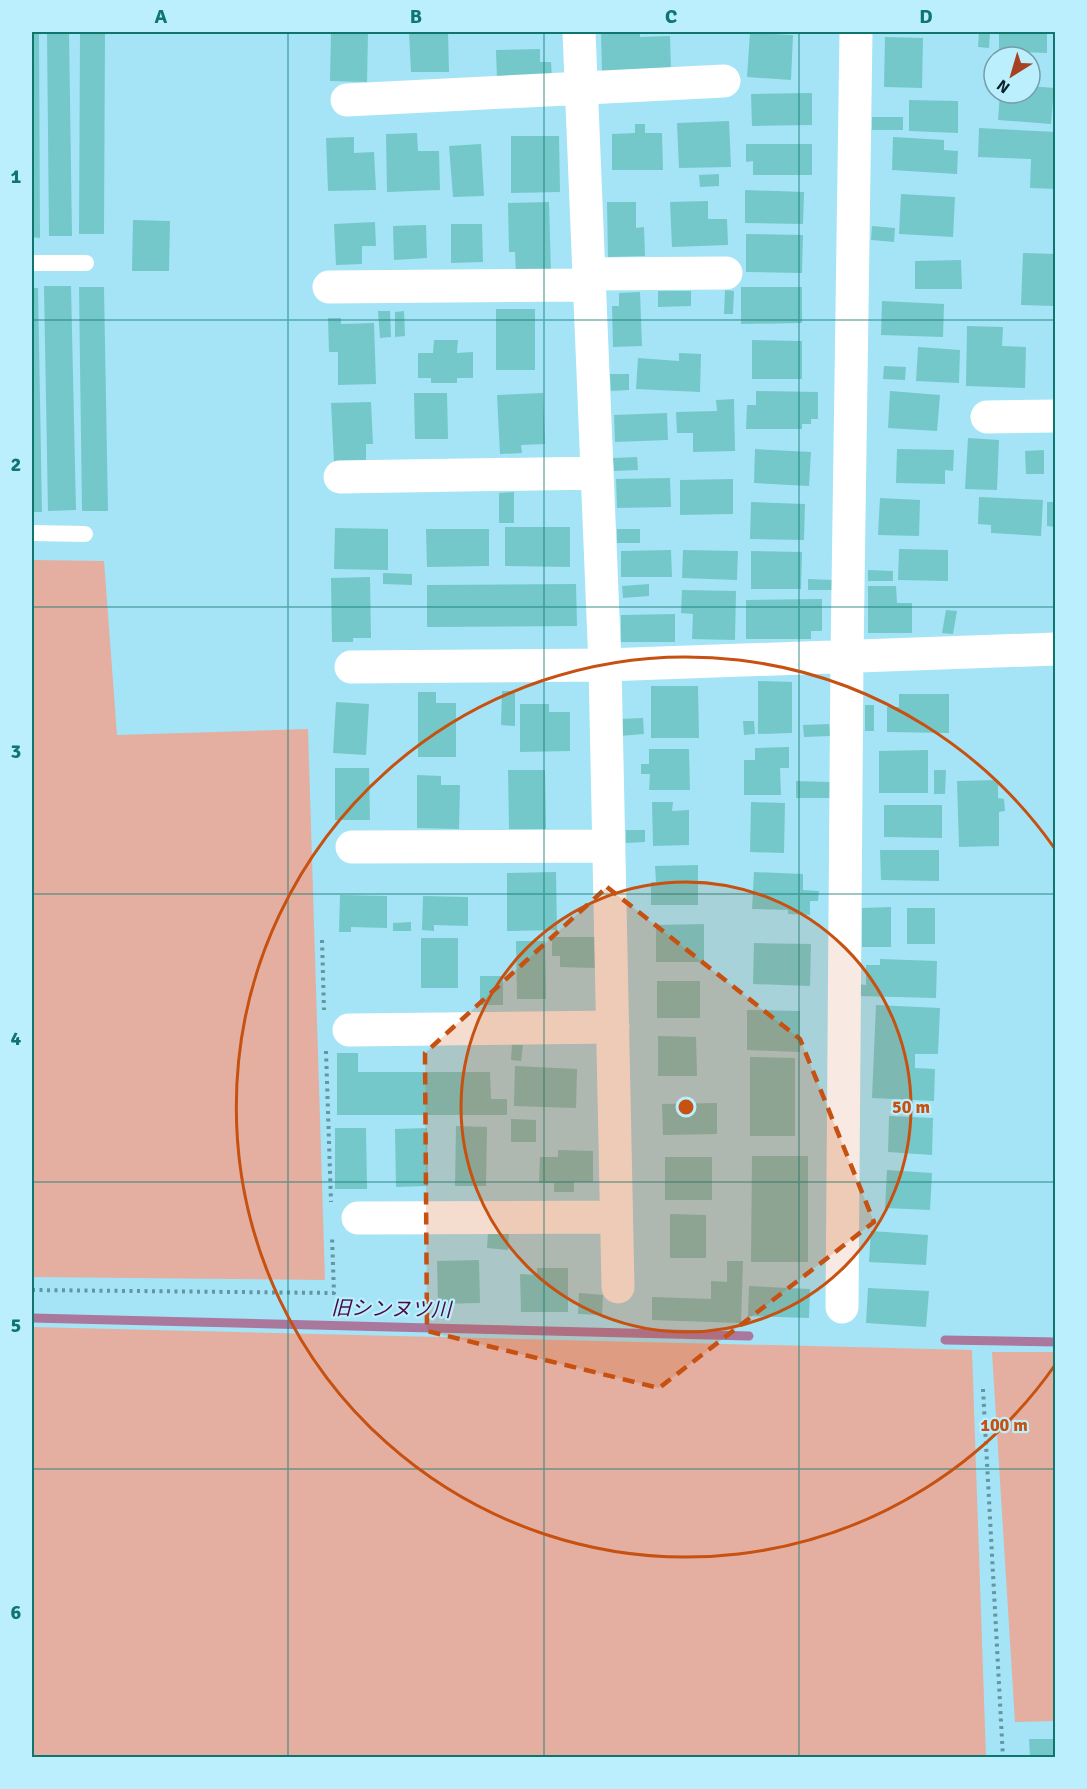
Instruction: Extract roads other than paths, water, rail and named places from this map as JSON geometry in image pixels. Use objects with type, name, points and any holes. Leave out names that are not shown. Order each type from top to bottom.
[{"type":"street","points":[[579,32],[604,665],[618,1287]]},
{"type":"street","points":[[842,1307],[847,657],[856,32]]},
{"type":"street","points":[[347,100],[724,81]]},
{"type":"street","points":[[329,287],[589,280],[726,273]]},
{"type":"street","points":[[987,417],[1056,416]]},
{"type":"street","points":[[340,477],[597,473]]},
{"type":"street","points":[[351,667],[604,665],[1056,650]]},
{"type":"street","points":[[352,847],[609,846]]},
{"type":"street","points":[[333,1029],[612,1027]]},
{"type":"street","points":[[340,1221],[616,1217]]},
{"type":"lane","points":[[32,263],[86,263]]},
{"type":"lane","points":[[32,533],[85,534]]},
{"type":"waterway","name":"旧シンヌツ川","points":[[32,1318],[749,1336]]},
{"type":"waterway","name":"旧シンヌツ川","points":[[945,1340],[1056,1342]]}]
